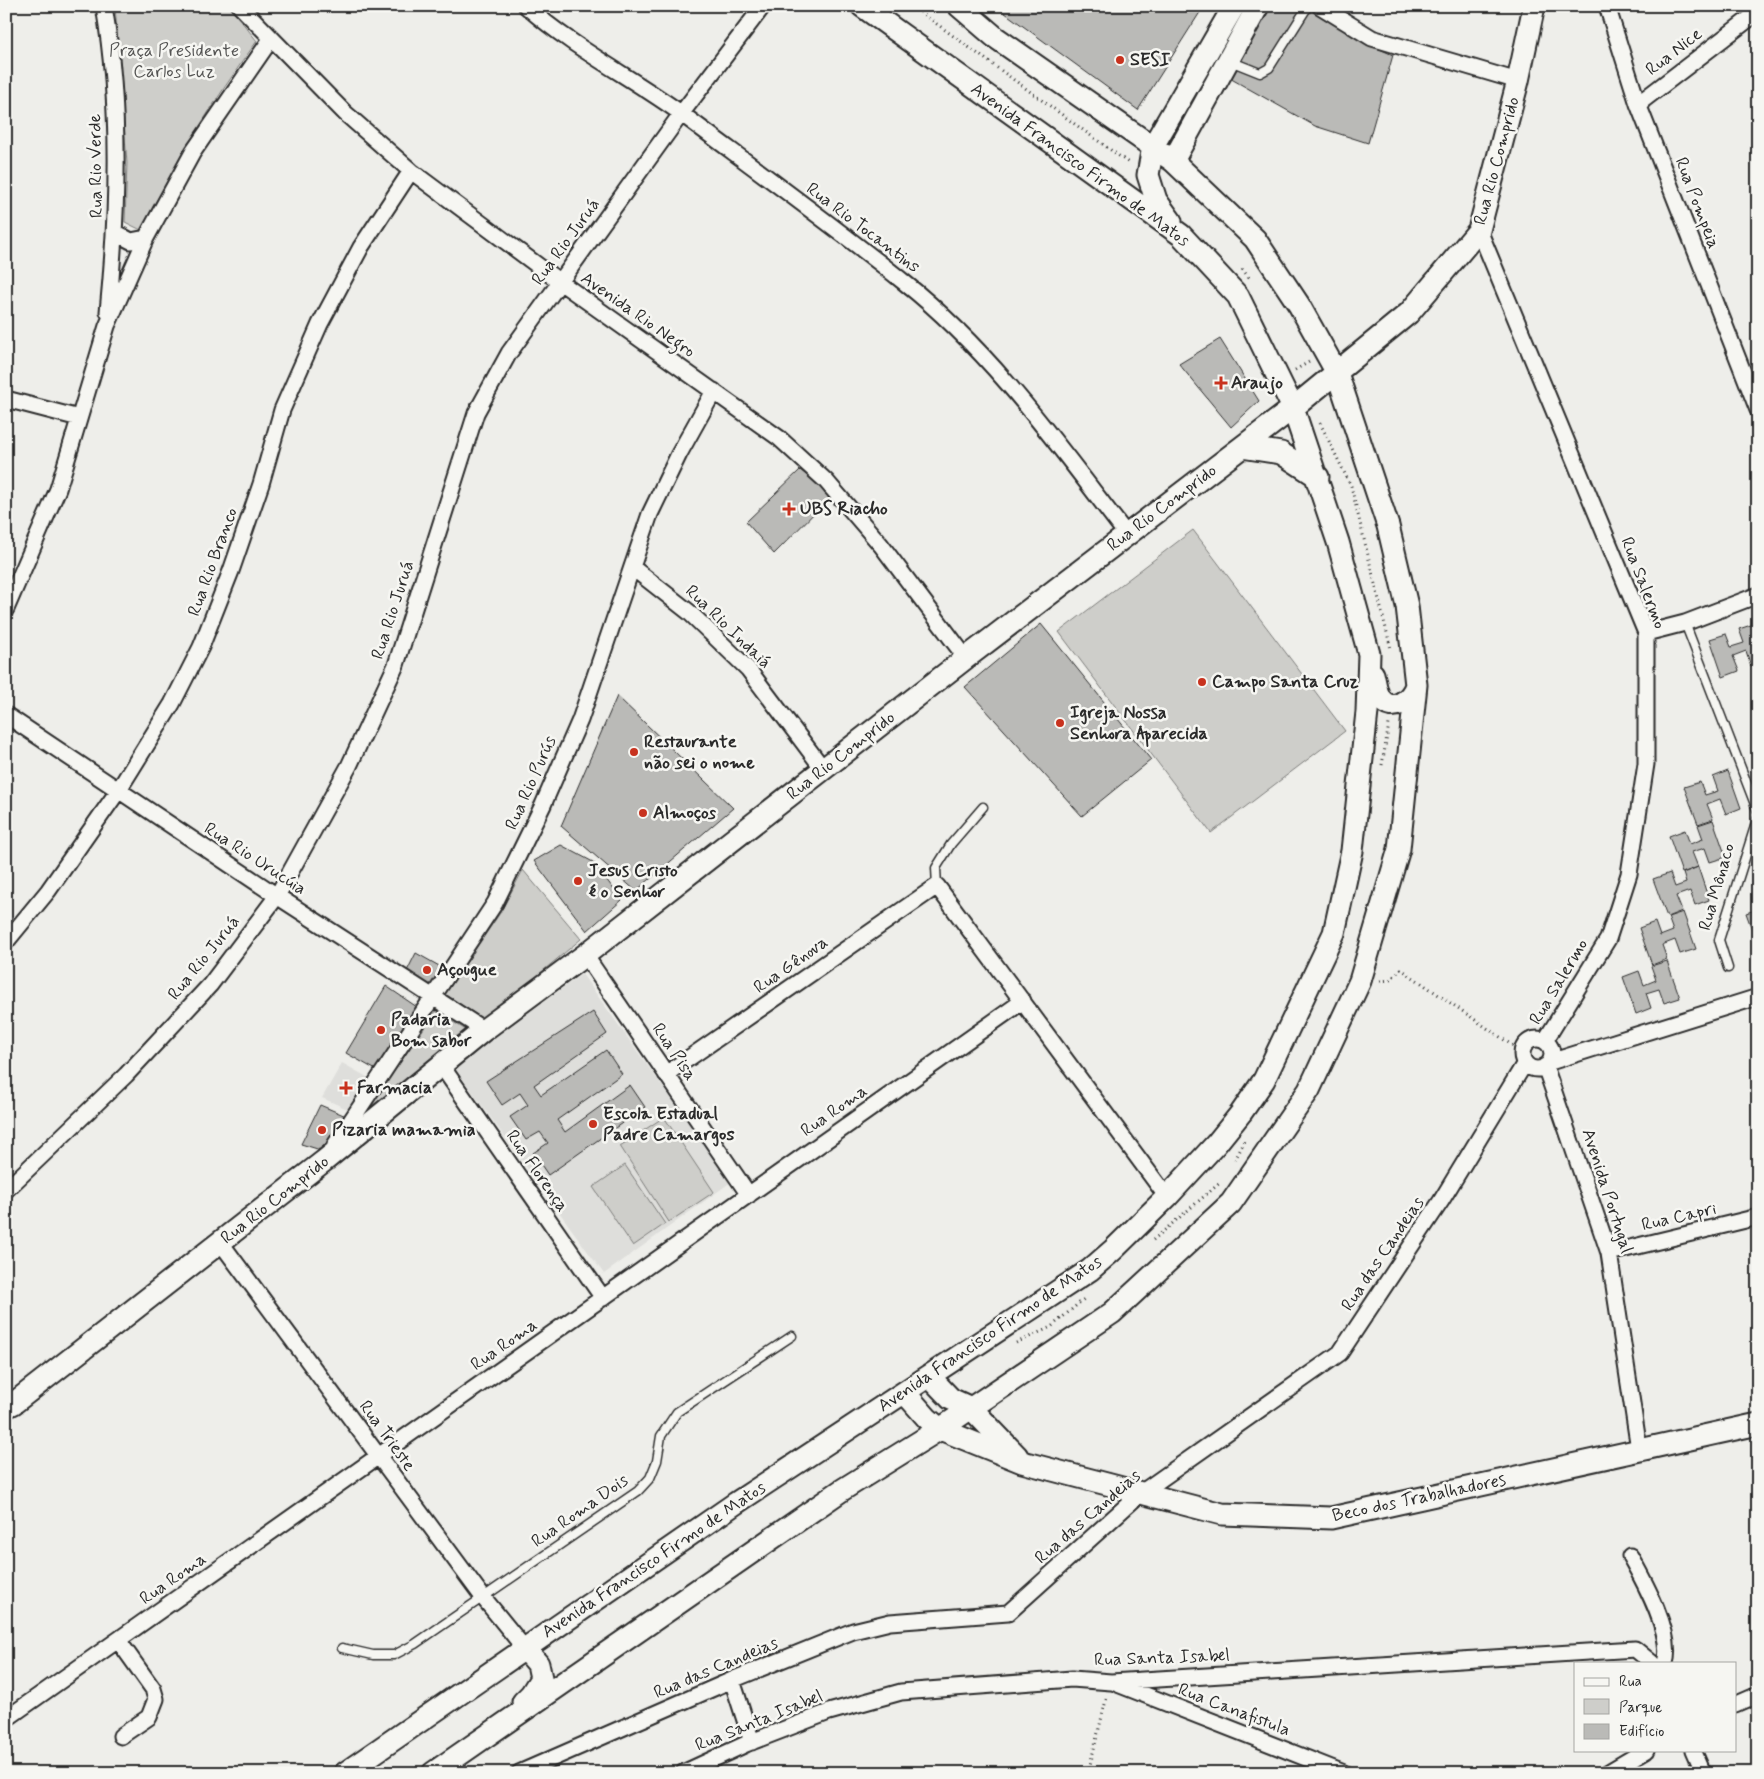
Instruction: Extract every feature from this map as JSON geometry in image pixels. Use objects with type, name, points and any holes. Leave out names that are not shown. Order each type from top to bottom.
[{"type":"street","name":"Rua Rio Verde","points":[[104,6],[112,81],[118,189],[116,233],[107,326]]},
{"type":"street","name":"Avenida Rio Negro","points":[[240,6],[345,113],[412,171],[560,282],[779,438],[826,481],[881,545],[966,658]]},
{"type":"street","name":"Rua Rio Tocantins","points":[[526,6],[548,26],[681,114],[906,284],[967,338],[1026,404],[1127,535]]},
{"type":"street","name":"Rua Rio Juruá","points":[[6,1190],[126,1075],[210,985],[277,896],[349,766],[396,665],[476,413],[509,353],[681,114],[763,6]]},
{"type":"street","name":"Avenida Francisco Firmo de Matos","points":[[345,1773],[736,1503],[1090,1270],[1167,1197],[1216,1144],[1264,1080],[1334,933],[1352,851],[1367,712],[1369,654],[1318,477],[1300,403],[1288,370],[1238,296],[1181,236],[862,6]]},
{"type":"street","points":[[436,1772],[481,1738],[842,1490],[940,1429],[1112,1313],[1231,1203],[1310,1090],[1360,981],[1398,849],[1416,685],[1407,606],[1388,526],[1337,373],[1299,305],[1255,239],[1173,161],[994,37],[959,6]]},
{"type":"street","points":[[1181,236],[1156,200],[1148,175],[1152,146],[1234,6]]},
{"type":"street","points":[[1173,161],[1258,6]]},
{"type":"street","points":[[1320,6],[1372,38],[1518,81]]},
{"type":"street","name":"Rua Rio Comprido","points":[[6,1406],[22,1397],[221,1243],[484,1030],[585,955],[966,658],[1300,403],[1409,313],[1479,230],[1518,81],[1534,6]]},
{"type":"street","name":"Rua Pompeia","points":[[1607,6],[1638,104],[1758,410]]},
{"type":"street","name":"Rua Nice","points":[[1638,104],[1758,12]]},
{"type":"street","points":[[116,233],[131,241],[146,238],[193,152],[271,39]]},
{"type":"street","name":"Rua Rio Branco","points":[[6,942],[48,891],[118,790],[172,704],[201,647],[261,484],[282,410],[320,324],[361,248],[412,171]]},
{"type":"street","name":"Rua Salermo","points":[[1479,230],[1646,633],[1646,764],[1629,874],[1608,939],[1545,1042]]},
{"type":"street","name":"Rua Rio Verde","points":[[6,609],[58,489],[107,326],[146,238]]},
{"type":"street","name":"Rua Rio Purús","points":[[324,1161],[434,999],[495,903],[543,805],[580,720],[650,514],[679,454],[714,391]]},
{"type":"street","points":[[6,399],[78,418]]},
{"type":"street","points":[[1242,447],[1282,453],[1318,477]]},
{"type":"street","name":"Rua Rio Indaiá","points":[[632,568],[690,612],[748,669],[824,770]]},
{"type":"street","points":[[1646,633],[1685,623],[1758,595]]},
{"type":"street","points":[[1369,654],[1378,696],[1386,704],[1397,706],[1406,700],[1416,685]]},
{"type":"street","name":"Rua Rio Urucúia","points":[[6,715],[277,896],[484,1030]]},
{"type":"street","points":[[937,886],[1167,1197]]},
{"type":"street","name":"Rua Gênova","points":[[666,1074],[937,886]]},
{"type":"street","name":"Rua Pisa","points":[[585,955],[749,1195]]},
{"type":"street","points":[[1548,1064],[1552,1051],[1545,1042],[1534,1040],[1528,1042],[1523,1057],[1534,1069],[1758,998]]},
{"type":"street","name":"Rua Roma","points":[[6,1719],[1023,1001]]},
{"type":"street","name":"Rua das Candeias","points":[[519,1773],[732,1680],[853,1631],[890,1622],[1008,1614],[1141,1493],[1340,1353],[1441,1200],[1523,1057]]},
{"type":"street","name":"Avenida Portugal","points":[[1548,1064],[1609,1253],[1639,1449]]},
{"type":"street","name":"Rua Florença","points":[[441,1065],[603,1298]]},
{"type":"street","name":"Rua Capri","points":[[1609,1253],[1758,1217]]},
{"type":"street","name":"Rua Trieste","points":[[221,1243],[482,1596],[525,1648]]},
{"type":"street","points":[[929,1376],[951,1399],[970,1408],[1022,1462]]},
{"type":"street","name":"Beco dos Trabalhadores","points":[[905,1393],[926,1418],[940,1429],[1022,1462],[1222,1514],[1331,1518],[1758,1424]]},
{"type":"street","points":[[1630,1556],[1650,1590],[1666,1638],[1667,1656],[1665,1662]]},
{"type":"street","points":[[118,1640],[153,1689],[156,1699],[149,1717],[122,1736]]},
{"type":"street","points":[[481,1738],[531,1694],[542,1678],[538,1664],[525,1648]]},
{"type":"street","name":"Rua Santa Isabel","points":[[683,1773],[752,1742],[829,1712],[901,1692],[1072,1679],[1111,1682],[1635,1649],[1651,1662]]},
{"type":"street","points":[[732,1680],[752,1742]]},
{"type":"street","name":"Rua Canafistula","points":[[1111,1682],[1344,1773]]},
{"type":"street","points":[[1736,1705],[1758,1695]]},
{"type":"street","points":[[1607,1773],[1643,1752]]},
{"type":"street","points":[[1694,1752],[1703,1773]]},
{"type":"lane","points":[[1229,61],[1260,72],[1269,68],[1308,6]]},
{"type":"lane","points":[[1685,623],[1758,812]]},
{"type":"lane","points":[[937,886],[936,868],[951,844],[982,807]]},
{"type":"lane","name":"Rua Mônaco","points":[[1728,968],[1719,940],[1758,817]]},
{"type":"lane","name":"Rua Roma Dois","points":[[342,1648],[373,1655],[394,1655],[415,1644],[482,1596],[638,1491],[650,1478],[657,1461],[661,1436],[677,1412],[792,1336]]},
{"type":"path","points":[[912,6],[1137,169],[1150,181]]},
{"type":"path","points":[[1235,262],[1249,276],[1253,285]]},
{"type":"path","points":[[1326,353],[1288,370],[1300,403],[1351,486],[1392,655]]},
{"type":"path","points":[[1381,773],[1392,705]]},
{"type":"path","points":[[1360,981],[1390,980],[1400,969],[1523,1057]]},
{"type":"path","points":[[1235,1161],[1249,1135]]},
{"type":"path","points":[[1150,1243],[1226,1178]]},
{"type":"path","points":[[1015,1344],[1051,1327],[1089,1294]]},
{"type":"path","points":[[1088,1773],[1111,1682]]},
{"type":"shaded area","name":"Escola Estadual Padre Camargos","points":[[582,974],[731,1182],[604,1274],[454,1067]]},
{"type":"shaded area","name":"Farmacia","points":[[342,1063],[369,1078],[350,1110],[322,1098]]},
{"type":"green space","name":"Praça Presidente Carlos Luz","points":[[115,6],[229,6],[257,41],[195,133],[141,230],[125,222],[127,163]]},
{"type":"green space","name":"Campo Santa Cruz","points":[[1193,530],[1345,731],[1211,833],[1059,632]]},
{"type":"green space","points":[[523,870],[581,939],[484,1020],[445,994],[500,913]]},
{"type":"green space","points":[[436,1011],[469,1032],[360,1120]]},
{"type":"green space","points":[[664,1117],[714,1192],[669,1222],[620,1146]]},
{"type":"green space","points":[[625,1165],[665,1224],[633,1246],[593,1187]]},
{"type":"building","name":"SESI","points":[[1005,6],[1204,6],[1138,110],[1001,10]]},
{"type":"building","points":[[1263,6],[1309,6],[1368,44],[1393,55],[1368,143],[1315,126],[1226,76]]},
{"type":"building","name":"Araujo","points":[[1220,339],[1259,401],[1231,427],[1179,364]]},
{"type":"building","name":"UBS Riacho","points":[[800,470],[832,495],[774,554],[746,522]]},
{"type":"building","name":"Igreja Nossa Senhora Aparecida","points":[[1041,624],[1151,760],[1082,816],[965,687]]},
{"type":"building","points":[[1754,624],[1758,634],[1758,664],[1751,666],[1746,651],[1733,656],[1739,671],[1723,677],[1710,639],[1726,634],[1731,647],[1744,643],[1739,629]]},
{"type":"building","name":"Restaurante não sei o nome","points":[[617,696],[733,808],[636,891],[561,826]]},
{"type":"building","points":[[1728,771],[1741,808],[1726,814],[1720,799],[1707,804],[1713,819],[1698,824],[1684,787],[1700,782],[1705,795],[1718,791],[1713,777]]},
{"type":"building","points":[[1713,820],[1726,857],[1710,862],[1705,848],[1692,852],[1698,867],[1682,873],[1669,836],[1685,830],[1690,844],[1703,839],[1698,825]]},
{"type":"building","name":"Jesus Cristo é o Senhor","points":[[561,845],[593,862],[622,900],[587,931],[534,861]]},
{"type":"building","points":[[1698,867],[1709,900],[1695,905],[1690,891],[1676,896],[1682,911],[1667,917],[1653,879],[1670,873],[1675,887],[1686,883],[1683,873]]},
{"type":"building","points":[[1758,909],[1758,946],[1746,913]]},
{"type":"building","points":[[1683,912],[1696,949],[1680,954],[1675,940],[1662,945],[1667,959],[1652,965],[1639,928],[1655,922],[1660,936],[1673,931],[1668,917]]},
{"type":"building","name":"Açougue","points":[[416,953],[441,967],[432,986],[407,971]]},
{"type":"building","points":[[1667,961],[1680,998],[1664,1003],[1659,989],[1646,993],[1651,1008],[1636,1014],[1623,977],[1639,971],[1644,985],[1656,980],[1651,966]]},
{"type":"building","name":"Padaria Bom sabor","points":[[386,986],[417,1007],[376,1070],[346,1053]]},
{"type":"building","points":[[593,1012],[607,1034],[534,1085],[541,1095],[606,1050],[622,1074],[557,1120],[565,1132],[630,1085],[645,1107],[548,1175],[533,1153],[548,1143],[540,1132],[526,1140],[510,1117],[528,1105],[520,1093],[502,1105],[486,1081]]},
{"type":"building","name":"Pizaria mamamia","points":[[320,1105],[346,1116],[324,1151],[301,1144]]},
{"type":"place","name":"SESI","points":[[1120,60]]},
{"type":"place","name":"Araujo","points":[[1221,383]]},
{"type":"place","name":"UBS Riacho","points":[[789,509]]},
{"type":"place","name":"Campo Santa Cruz","points":[[1202,682]]},
{"type":"place","name":"Igreja Nossa Senhora Aparecida","points":[[1060,723]]},
{"type":"place","name":"Restaurante não sei o nome","points":[[634,752]]},
{"type":"place","name":"Almoços","points":[[643,813]]},
{"type":"place","name":"Jesus Cristo é o Senhor","points":[[578,881]]},
{"type":"place","name":"Açougue","points":[[427,970]]},
{"type":"place","name":"Padaria Bom sabor","points":[[381,1030]]},
{"type":"place","name":"Farmacia","points":[[346,1088]]},
{"type":"place","name":"Escola Estadual Padre Camargos","points":[[593,1124]]},
{"type":"place","name":"Pizaria mamamia","points":[[322,1130]]}]
